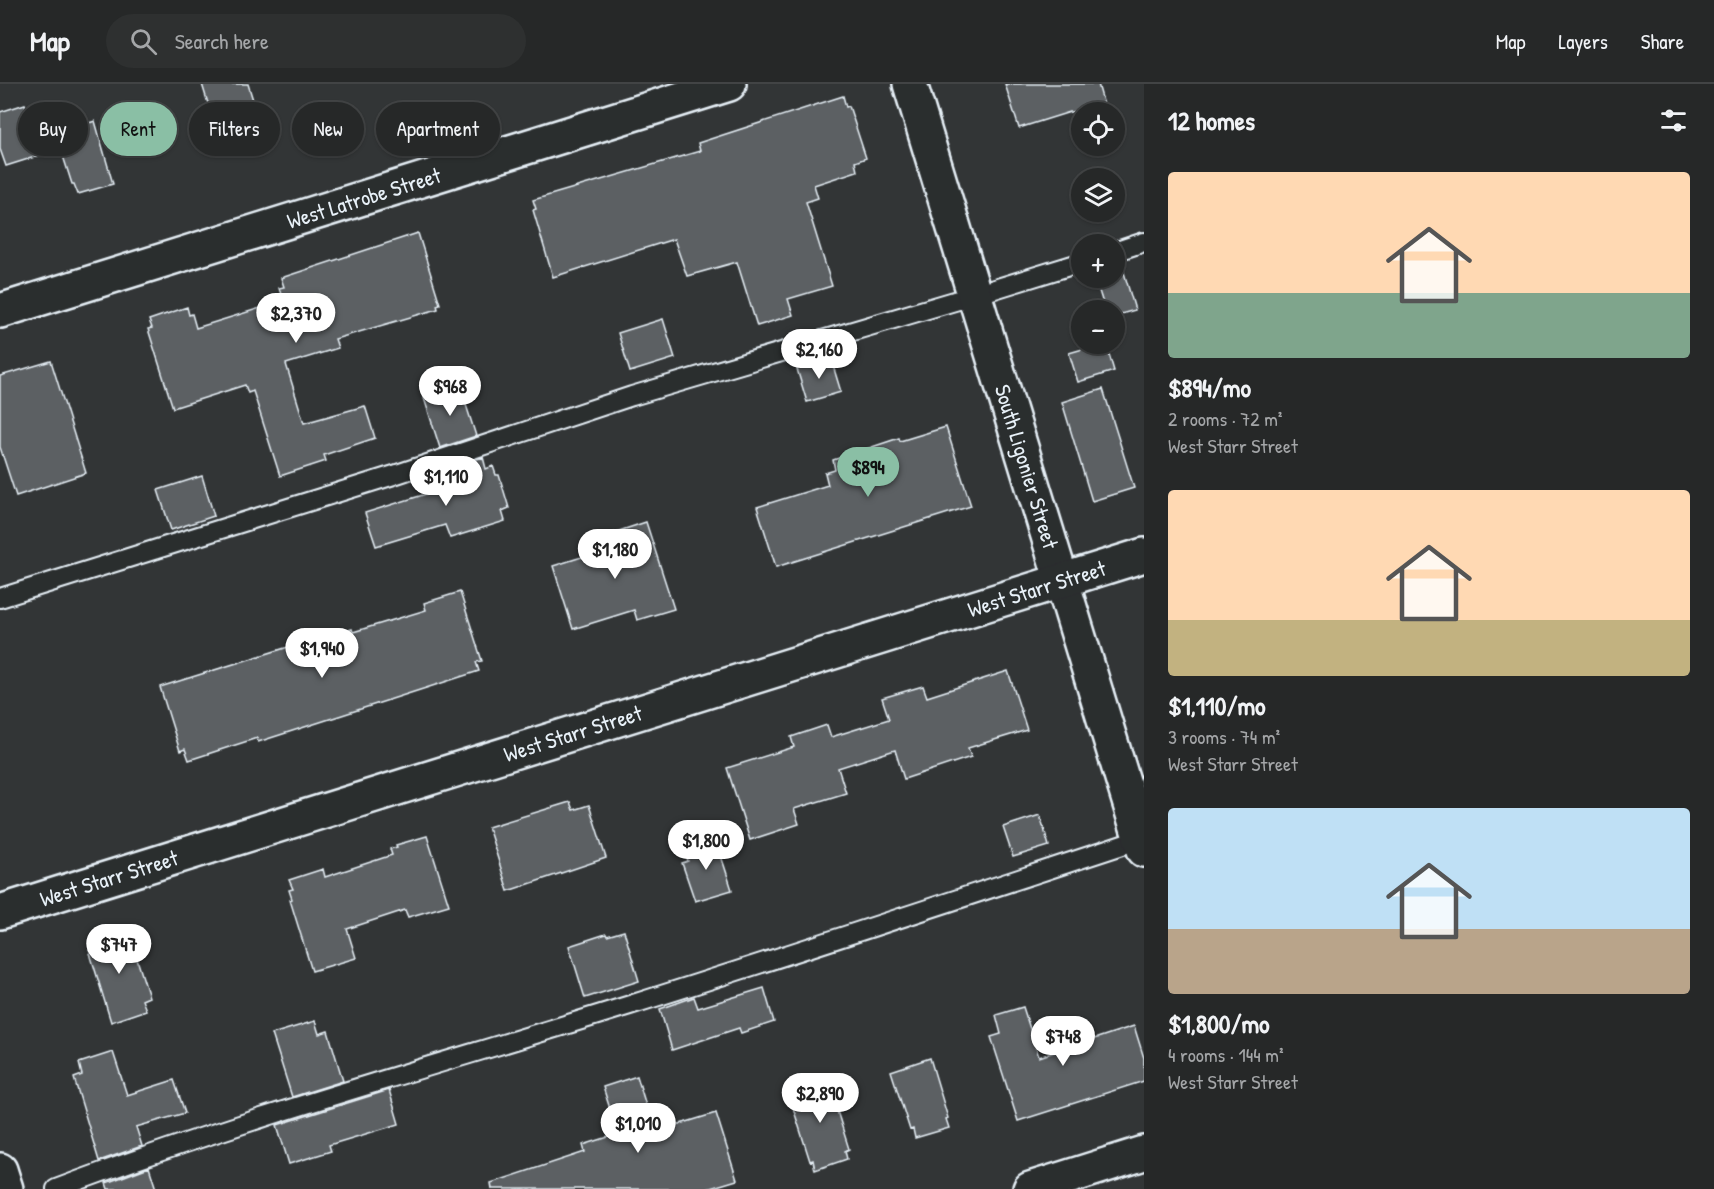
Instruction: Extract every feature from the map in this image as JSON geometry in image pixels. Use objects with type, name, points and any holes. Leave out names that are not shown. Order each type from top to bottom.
[{"type":"street","name":"West Latrobe Street","points":[[0,311],[729,84]]},
{"type":"street","name":"South Ligonier Street","points":[[910,84],[1143,842]]},
{"type":"street","name":"West Starr Street","points":[[0,912],[1144,555]]},
{"type":"street","points":[[1030,1189],[1144,1153]]},
{"type":"street","points":[[0,1170],[6,1189]]},
{"type":"lane","points":[[1125,248],[1144,242]]},
{"type":"lane","points":[[0,598],[394,475],[632,396],[1071,265]]},
{"type":"lane","points":[[56,1189],[152,1153],[389,1077],[630,1005],[1143,842]]},
{"type":"building","points":[[202,84],[248,84],[254,102],[208,102]]},
{"type":"building","points":[[1005,84],[1098,84],[1103,102],[1071,102],[1071,112],[1019,128]]},
{"type":"building","points":[[843,96],[846,107],[849,106],[866,158],[855,162],[857,171],[814,185],[818,198],[806,202],[832,286],[788,299],[793,315],[757,326],[737,262],[687,276],[674,239],[553,277],[533,210],[536,209],[533,200],[700,151],[698,143]]},
{"type":"building","points":[[18,106],[18,156],[38,156],[6,166],[0,149],[0,112]]},
{"type":"building","points":[[95,121],[100,138],[100,156],[105,156],[113,184],[78,194],[72,184],[63,156],[88,156],[88,123]]},
{"type":"building","points":[[418,233],[440,304],[437,305],[438,309],[335,339],[338,348],[286,364],[304,423],[365,406],[375,438],[324,455],[326,461],[280,476],[253,391],[248,393],[245,385],[173,408],[148,329],[152,328],[149,320],[187,307],[189,315],[192,314],[196,328],[283,301],[279,288],[284,287],[281,278]]},
{"type":"building","points":[[1125,276],[1135,310],[1125,313],[1125,300],[1102,300],[1098,288],[1125,288]]},
{"type":"building","points":[[663,319],[675,358],[630,372],[618,333]]},
{"type":"building","points":[[1069,353],[1109,354],[1114,371],[1078,382]]},
{"type":"building","points":[[831,359],[841,392],[807,402],[797,369]]},
{"type":"building","points":[[51,361],[86,473],[16,496],[0,447],[0,376]]},
{"type":"building","points":[[460,386],[476,436],[440,448],[424,398]]},
{"type":"building","points":[[1103,389],[1134,488],[1092,501],[1062,402]]},
{"type":"building","points":[[946,427],[971,506],[776,567],[757,507],[828,485],[825,473],[835,470],[833,460],[899,438],[900,441]]},
{"type":"building","points":[[483,457],[486,469],[493,466],[496,475],[499,475],[509,508],[502,511],[505,521],[450,538],[445,525],[376,546],[365,513],[452,486],[447,469]]},
{"type":"building","points":[[202,476],[214,516],[171,530],[158,490]]},
{"type":"building","points":[[646,522],[674,609],[637,620],[634,610],[573,629],[553,566],[614,547],[610,534]]},
{"type":"building","points":[[460,592],[482,661],[476,662],[479,671],[258,742],[257,738],[189,760],[185,749],[180,751],[160,687],[314,639],[315,641],[352,629],[353,632],[426,610],[424,603]]},
{"type":"building","points":[[1008,671],[1027,730],[968,748],[971,757],[904,779],[895,750],[838,768],[846,793],[794,809],[799,824],[750,840],[727,768],[794,747],[791,737],[827,725],[831,737],[889,719],[882,698],[923,686],[927,697]]},
{"type":"building","points":[[570,802],[573,810],[589,805],[606,858],[508,891],[488,827]]},
{"type":"building","points":[[1040,815],[1049,846],[1013,857],[1003,827]]},
{"type":"building","points":[[427,836],[449,905],[408,917],[405,910],[347,929],[356,958],[312,971],[290,900],[292,899],[289,890],[293,889],[289,880],[323,869],[325,877],[392,855],[390,849],[397,847],[396,845]]},
{"type":"building","points":[[716,840],[732,890],[695,901],[682,863],[688,861],[685,850]]},
{"type":"building","points":[[126,929],[149,997],[142,1000],[146,1010],[111,1022],[89,950],[92,949],[90,941]]},
{"type":"building","points":[[624,931],[639,981],[585,998],[569,946],[606,934],[607,936]]},
{"type":"building","points":[[764,988],[774,1022],[741,1033],[739,1028],[672,1050],[660,1009],[694,997],[698,1008]]},
{"type":"building","points":[[1023,1007],[1039,1057],[1134,1026],[1144,1058],[1144,1081],[1018,1121],[991,1037],[1001,1034],[996,1015]]},
{"type":"building","points":[[315,1021],[319,1034],[328,1031],[343,1081],[292,1097],[272,1034]]},
{"type":"building","points":[[113,1052],[127,1095],[174,1080],[185,1113],[136,1127],[142,1146],[99,1161],[74,1078],[82,1075],[79,1063]]},
{"type":"building","points":[[930,1058],[949,1128],[915,1138],[913,1129],[910,1130],[891,1071]]},
{"type":"building","points":[[637,1076],[654,1132],[716,1113],[737,1180],[707,1189],[492,1189],[491,1183],[585,1152],[583,1145],[618,1134],[603,1087]]},
{"type":"building","points":[[827,1079],[849,1149],[845,1151],[847,1159],[815,1170],[788,1092]]},
{"type":"building","points":[[389,1090],[399,1124],[329,1145],[331,1151],[289,1164],[277,1125]]},
{"type":"building","points":[[149,1167],[156,1189],[108,1189],[106,1183]]}]
